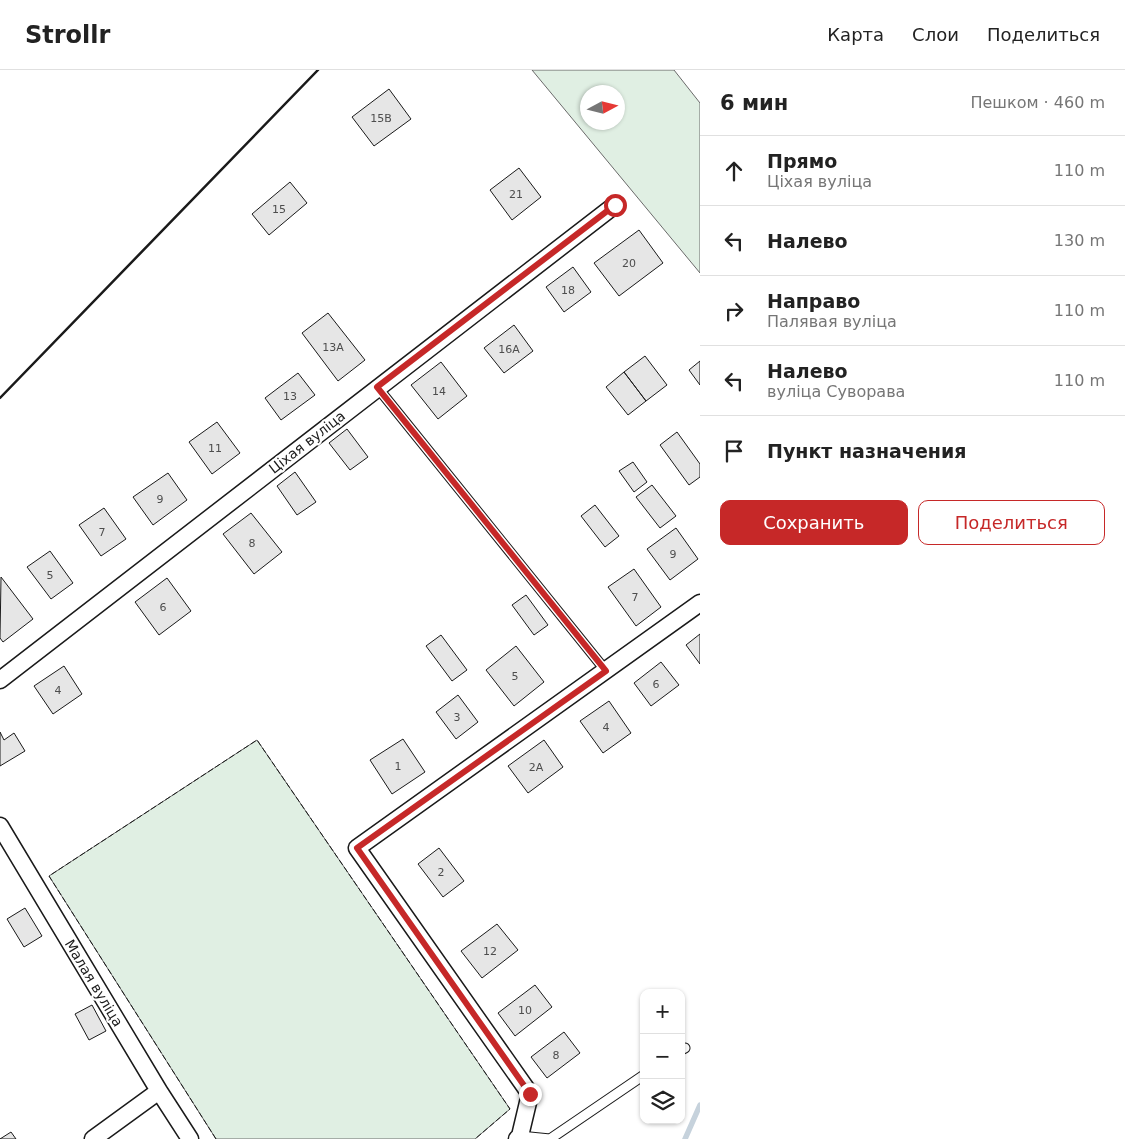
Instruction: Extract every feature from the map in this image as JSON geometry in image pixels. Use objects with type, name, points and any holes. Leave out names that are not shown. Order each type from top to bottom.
[{"type":"street","name":"Ціхая вуліца","points":[[0,680],[615,205]]},
{"type":"street","points":[[518,1138],[530,1094],[357,848],[700,603]]},
{"type":"street","name":"Малая вуліца","points":[[0,826],[159,1091],[190,1139]]},
{"type":"street","points":[[93,1139],[159,1091]]},
{"type":"lane","points":[[377,387],[606,671]]},
{"type":"lane","points":[[518,1138],[550,1139],[640,1078]]},
{"type":"green space","points":[[532,70],[674,70],[700,103],[700,273],[582,130],[625,130],[625,85],[580,85],[580,128]]},
{"type":"green space","points":[[257,740],[510,1109],[475,1139],[216,1139],[49,876]]},
{"type":"building","points":[[389,89],[411,119],[374,146],[352,117]]},
{"type":"building","points":[[519,168],[541,197],[512,220],[490,190]]},
{"type":"building","points":[[290,182],[307,203],[269,235],[252,214]]},
{"type":"building","points":[[639,230],[663,263],[619,296],[594,263]]},
{"type":"building","points":[[573,267],[591,292],[564,312],[546,287]]},
{"type":"building","points":[[328,313],[365,360],[338,381],[302,333]]},
{"type":"building","points":[[514,325],[533,351],[504,373],[484,348]]},
{"type":"building","points":[[645,356],[667,385],[646,401],[624,372]]},
{"type":"building","points":[[700,361],[700,385],[689,370]]},
{"type":"building","points":[[441,362],[467,396],[438,419],[411,385]]},
{"type":"building","points":[[624,372],[646,401],[628,415],[606,387]]},
{"type":"building","points":[[298,373],[315,395],[281,420],[265,398]]},
{"type":"building","points":[[217,422],[240,453],[212,474],[189,442]]},
{"type":"building","points":[[347,429],[368,457],[350,470],[329,443]]},
{"type":"building","points":[[677,432],[700,464],[700,477],[689,485],[660,445]]},
{"type":"building","points":[[633,462],[647,482],[634,492],[619,471]]},
{"type":"building","points":[[295,472],[316,502],[297,515],[277,486]]},
{"type":"building","points":[[168,473],[187,500],[153,525],[133,497]]},
{"type":"building","points":[[652,485],[676,516],[660,528],[636,497]]},
{"type":"building","points":[[595,505],[619,536],[605,547],[581,516]]},
{"type":"building","points":[[104,508],[126,539],[101,556],[79,525]]},
{"type":"building","points":[[251,513],[282,552],[254,574],[223,534]]},
{"type":"building","points":[[676,528],[698,559],[670,580],[647,549]]},
{"type":"building","points":[[50,551],[73,583],[51,599],[27,567]]},
{"type":"building","points":[[634,569],[661,607],[636,626],[608,587]]},
{"type":"building","points":[[1,577],[33,619],[3,642],[0,638]]},
{"type":"building","points":[[167,578],[191,611],[159,635],[135,602]]},
{"type":"building","points":[[526,595],[548,625],[534,635],[512,605]]},
{"type":"building","points":[[700,634],[700,664],[686,645]]},
{"type":"building","points":[[441,635],[467,670],[452,681],[426,646]]},
{"type":"building","points":[[516,646],[544,682],[514,706],[486,670]]},
{"type":"building","points":[[661,662],[679,685],[651,706],[634,683]]},
{"type":"building","points":[[64,666],[82,694],[53,714],[34,686]]},
{"type":"building","points":[[458,695],[478,722],[456,739],[436,712]]},
{"type":"building","points":[[609,701],[631,733],[603,753],[580,721]]},
{"type":"building","points":[[0,732],[4,740],[14,733],[25,751],[0,766]]},
{"type":"building","points":[[403,739],[425,772],[392,794],[370,760]]},
{"type":"building","points":[[544,740],[563,767],[528,793],[508,766]]},
{"type":"building","points":[[439,848],[464,881],[443,897],[418,864]]},
{"type":"building","points":[[25,908],[42,936],[24,947],[7,919]]},
{"type":"building","points":[[497,924],[518,950],[482,978],[461,951]]},
{"type":"building","points":[[535,985],[552,1007],[515,1036],[498,1013]]},
{"type":"building","points":[[92,1005],[106,1031],[89,1040],[75,1014]]},
{"type":"building","points":[[564,1032],[580,1053],[547,1078],[531,1057]]},
{"type":"building","points":[[11,1132],[16,1139],[0,1139]]},
{"type":"waterway","points":[[685,1139],[700,1105]]},
{"type":"fence","points":[[216,1139],[49,876],[257,740],[510,1109],[475,1139]]},
{"type":"wall","points":[[0,398],[318,70]]},
{"type":"route","points":[[530,1094],[357,848],[606,671],[377,387],[615,205]]}]
